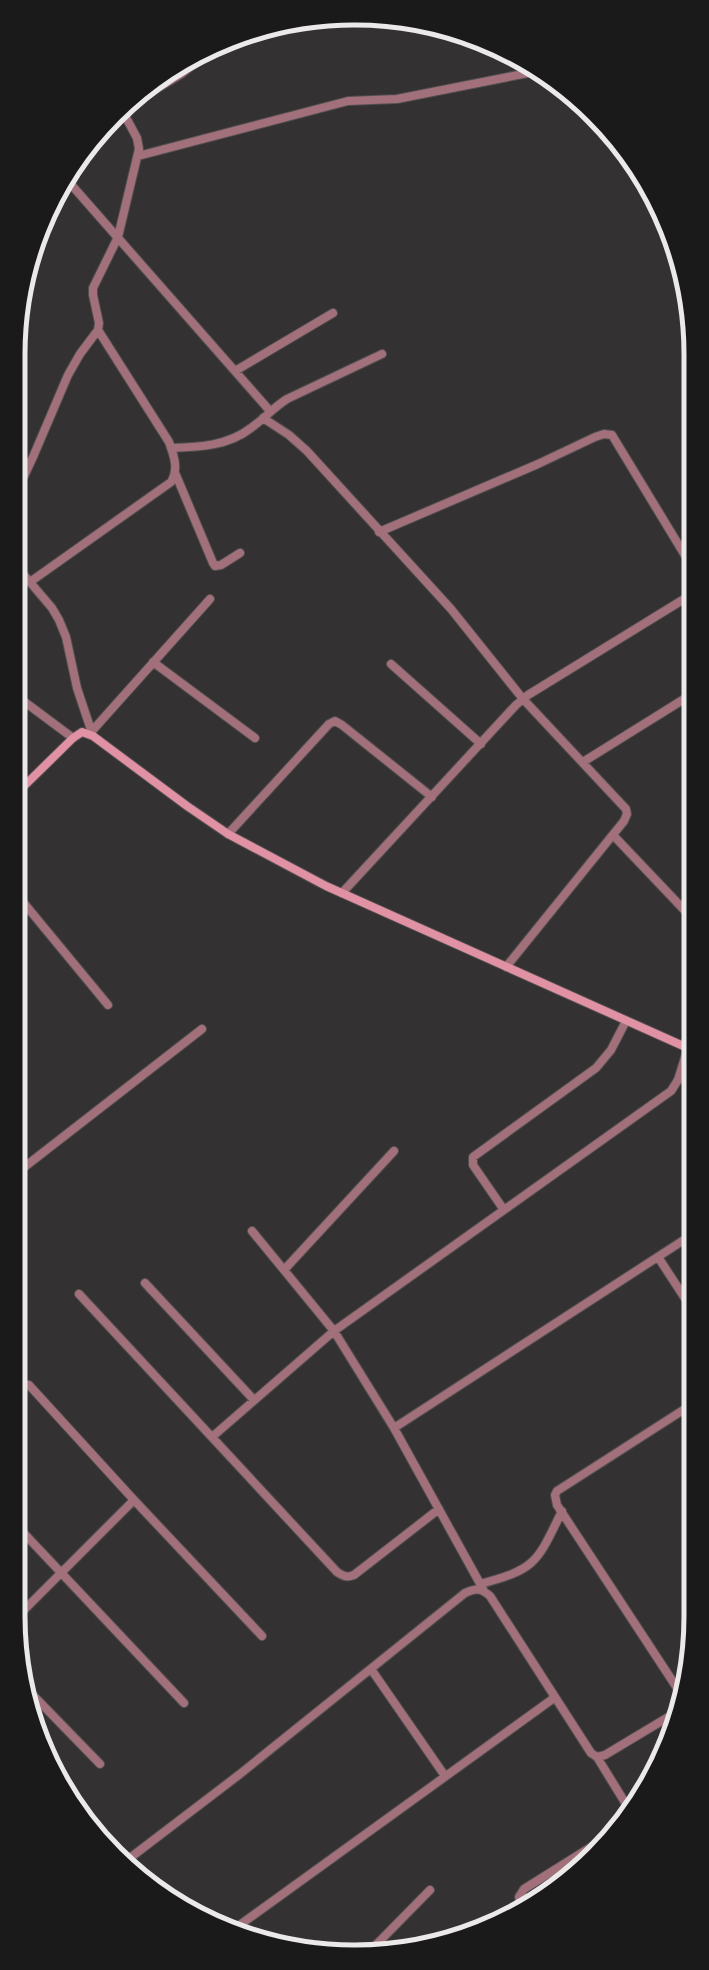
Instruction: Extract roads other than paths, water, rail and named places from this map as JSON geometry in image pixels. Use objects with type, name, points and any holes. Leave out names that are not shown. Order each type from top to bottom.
[{"type":"street","points":[[138,156],[348,101],[396,99],[526,74]]},
{"type":"street","points":[[25,475],[68,375],[80,354],[98,330],[100,323],[93,295],[93,288],[118,237],[139,149],[137,138],[126,118]]},
{"type":"street","points":[[72,185],[270,411]]},
{"type":"street","points":[[235,371],[333,313]]},
{"type":"street","points":[[98,330],[171,448],[176,475],[213,563],[215,566],[221,566],[240,553]]},
{"type":"street","points":[[171,448],[212,445],[226,442],[250,430],[282,402],[302,391],[382,354]]},
{"type":"street","points":[[264,418],[289,434],[302,446],[455,615],[523,699],[626,809],[627,814],[624,821],[506,967]]},
{"type":"street","points":[[379,532],[604,434],[612,435],[684,554]]},
{"type":"street","points":[[30,582],[172,482],[176,475]]},
{"type":"street","points":[[25,576],[52,608],[66,637],[77,688],[92,733]]},
{"type":"street","points":[[92,733],[210,599]]},
{"type":"street","points":[[342,893],[523,699],[549,680],[684,599]]},
{"type":"street","points":[[153,662],[255,738]]},
{"type":"street","points":[[391,664],[481,744]]},
{"type":"street","points":[[583,762],[684,699]]},
{"type":"street","points":[[25,702],[73,738]]},
{"type":"street","points":[[228,834],[329,724],[335,721],[432,797]]},
{"type":"street","points":[[25,785],[73,738],[82,732],[92,733],[186,806],[228,834],[342,893],[684,1046]]},
{"type":"street","points":[[613,835],[684,910]]},
{"type":"street","points":[[25,904],[108,1005]]},
{"type":"street","points":[[504,1210],[473,1165],[473,1157],[596,1068],[611,1050],[626,1021]]},
{"type":"street","points":[[25,1167],[202,1029]]},
{"type":"street","points":[[212,1437],[334,1331],[671,1091],[678,1080],[684,1063]]},
{"type":"street","points":[[284,1270],[394,1151]]},
{"type":"street","points":[[252,1230],[334,1331],[394,1428],[481,1586],[490,1596],[586,1747],[597,1757],[625,1803]]},
{"type":"street","points":[[394,1428],[684,1240]]},
{"type":"street","points":[[658,1257],[684,1297]]},
{"type":"street","points":[[145,1283],[254,1400]]},
{"type":"street","points":[[78,1294],[337,1572],[343,1576],[349,1577],[354,1575],[439,1509]]},
{"type":"street","points":[[29,1385],[134,1500],[262,1636]]},
{"type":"street","points":[[676,1687],[562,1512],[555,1500],[555,1495],[558,1491],[684,1409]]},
{"type":"street","points":[[25,1609],[134,1500]]},
{"type":"street","points":[[131,1857],[240,1774],[465,1593],[523,1570],[541,1553],[562,1512]]},
{"type":"street","points":[[25,1534],[184,1703]]},
{"type":"street","points":[[371,1669],[445,1776]]},
{"type":"street","points":[[35,1697],[100,1764]]},
{"type":"street","points":[[240,1925],[554,1698]]},
{"type":"street","points":[[597,1757],[624,1745],[668,1717]]},
{"type":"street","points":[[520,1900],[519,1898],[524,1889],[583,1852]]},
{"type":"street","points":[[377,1944],[430,1890]]}]
